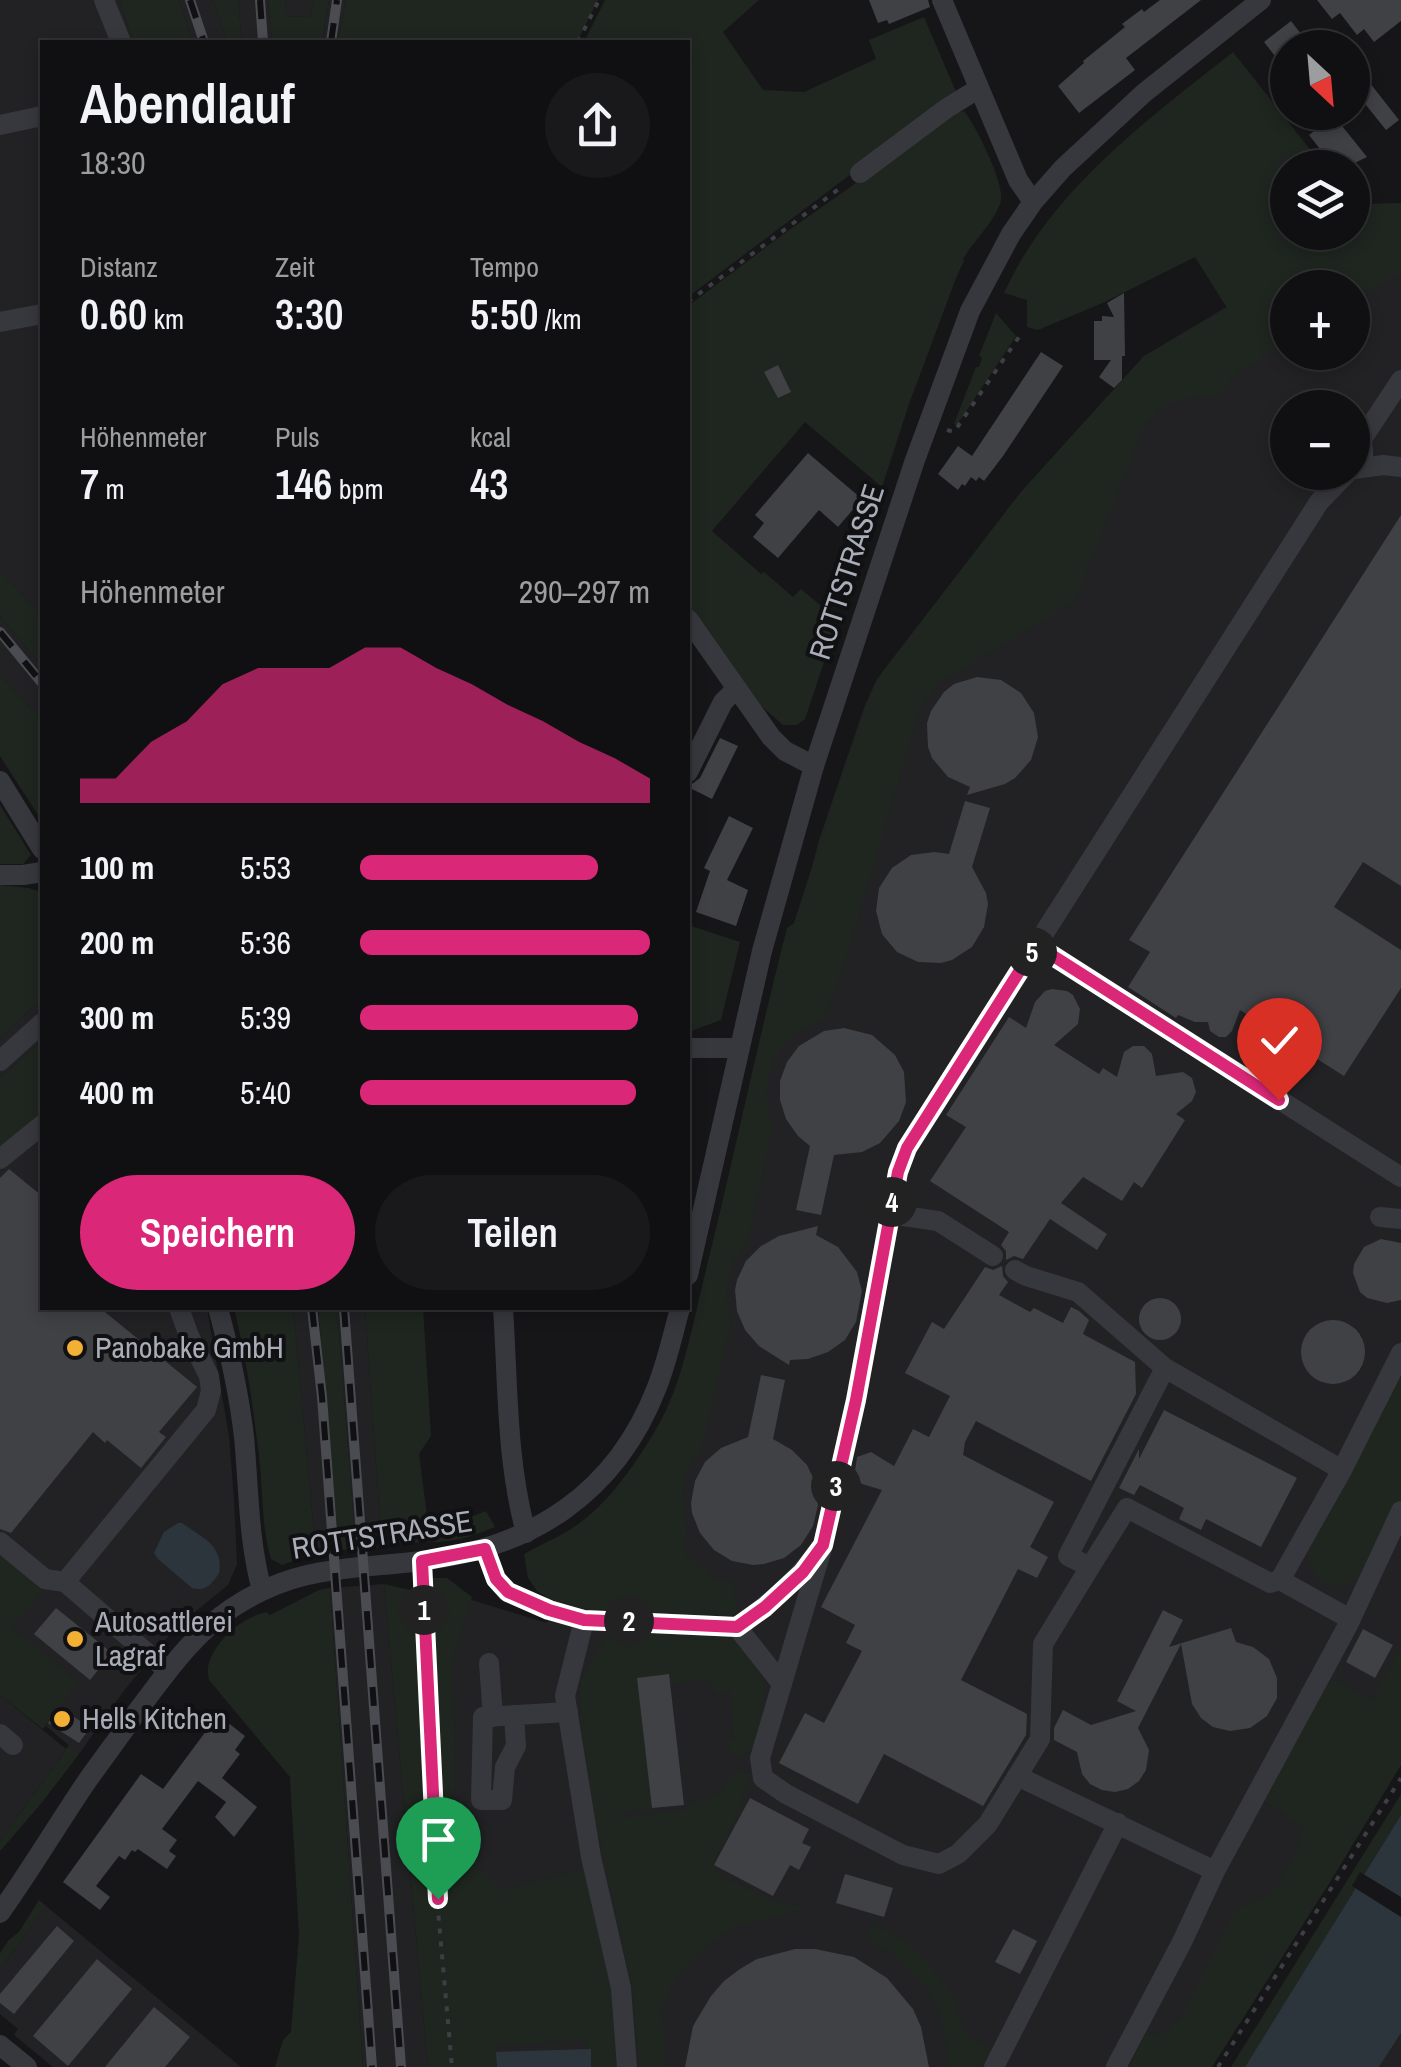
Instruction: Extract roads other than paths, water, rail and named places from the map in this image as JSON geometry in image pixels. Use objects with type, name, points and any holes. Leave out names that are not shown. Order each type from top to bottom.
[{"type":"street","points":[[104,0],[120,40]]},
{"type":"street","points":[[942,0],[1018,180],[1034,202]]},
{"type":"street","name":"ROTTSTRASSE","points":[[690,1265],[762,952],[814,766],[928,424],[970,311],[1010,234],[1063,168],[1194,51],[1261,0]]},
{"type":"street","points":[[860,173],[978,89]]},
{"type":"street","points":[[0,126],[40,116]]},
{"type":"street","points":[[0,322],[40,314]]},
{"type":"street","points":[[1370,427],[1401,380]]},
{"type":"street","points":[[1370,466],[1401,466]]},
{"type":"street","points":[[1332,490],[1319,502],[907,1148],[898,1172],[856,1400],[823,1545],[760,1758],[763,1778],[902,1855],[939,1864],[958,1854],[988,1824],[1040,1739],[1043,1644],[1126,1508],[1270,1583],[1280,1580],[1401,1353]]},
{"type":"street","points":[[690,622],[771,738],[814,766]]},
{"type":"street","points":[[690,768],[723,702],[736,689]]},
{"type":"street","points":[[0,781],[40,847]]},
{"type":"street","points":[[0,875],[40,872]]},
{"type":"street","points":[[1036,945],[1401,1177]]},
{"type":"street","points":[[0,1061],[40,1025]]},
{"type":"street","points":[[690,1048],[740,1048]]},
{"type":"street","points":[[0,1159],[40,1126]]},
{"type":"street","points":[[890,1214],[938,1222],[993,1256]]},
{"type":"street","points":[[1015,1270],[1078,1292],[1165,1368],[1342,1470]]},
{"type":"street","points":[[66,1582],[206,1410],[210,1376],[181,1310]]},
{"type":"street","name":"ROTTSTRASSE","points":[[219,1310],[244,1433],[253,1557],[262,1590]]},
{"type":"street","points":[[503,1310],[514,1468],[526,1532]]},
{"type":"street","name":"ROTTSTRASSE","points":[[0,1914],[84,1785],[186,1648],[210,1624],[262,1590],[286,1580],[315,1572],[422,1561],[485,1549],[560,1514],[599,1480],[642,1421],[656,1390],[679,1310]]},
{"type":"street","points":[[1090,1567],[1068,1556],[1165,1368]]},
{"type":"street","points":[[1116,2067],[1215,1871],[1350,1620],[1401,1511]]},
{"type":"street","points":[[0,1542],[45,1578],[66,1582],[168,1671]]},
{"type":"street","points":[[485,1549],[496,1579],[508,1592],[549,1610],[584,1620],[737,1627],[803,1572],[823,1545]]},
{"type":"street","points":[[1280,1580],[1350,1620]]},
{"type":"street","points":[[584,1620],[565,1696],[591,1857],[621,1988],[627,2067]]},
{"type":"street","points":[[737,1627],[782,1684]]},
{"type":"street","points":[[489,1663],[493,1716]]},
{"type":"street","points":[[514,1715],[516,1746],[505,1767],[502,1800],[482,1800],[484,1717],[493,1716],[568,1712]]},
{"type":"street","points":[[1017,1776],[1215,1871]]},
{"type":"street","points":[[994,2067],[1118,1823]]},
{"type":"street","points":[[0,2045],[26,2067]]},
{"type":"railway","points":[[190,0],[203,40]]},
{"type":"railway","points":[[260,0],[263,40]]},
{"type":"railway","points":[[331,40],[337,0]]},
{"type":"railway","points":[[0,632],[40,681]]},
{"type":"railway","points":[[312,1310],[372,2067]]},
{"type":"railway","points":[[344,1310],[401,2067]]},
{"type":"place","name":"Panobake GmbH","points":[[75,1348]]},
{"type":"place","name":"Autosattlerei Lagraf","points":[[75,1639]]},
{"type":"place","name":"Hells Kitchen","points":[[62,1719]]}]
